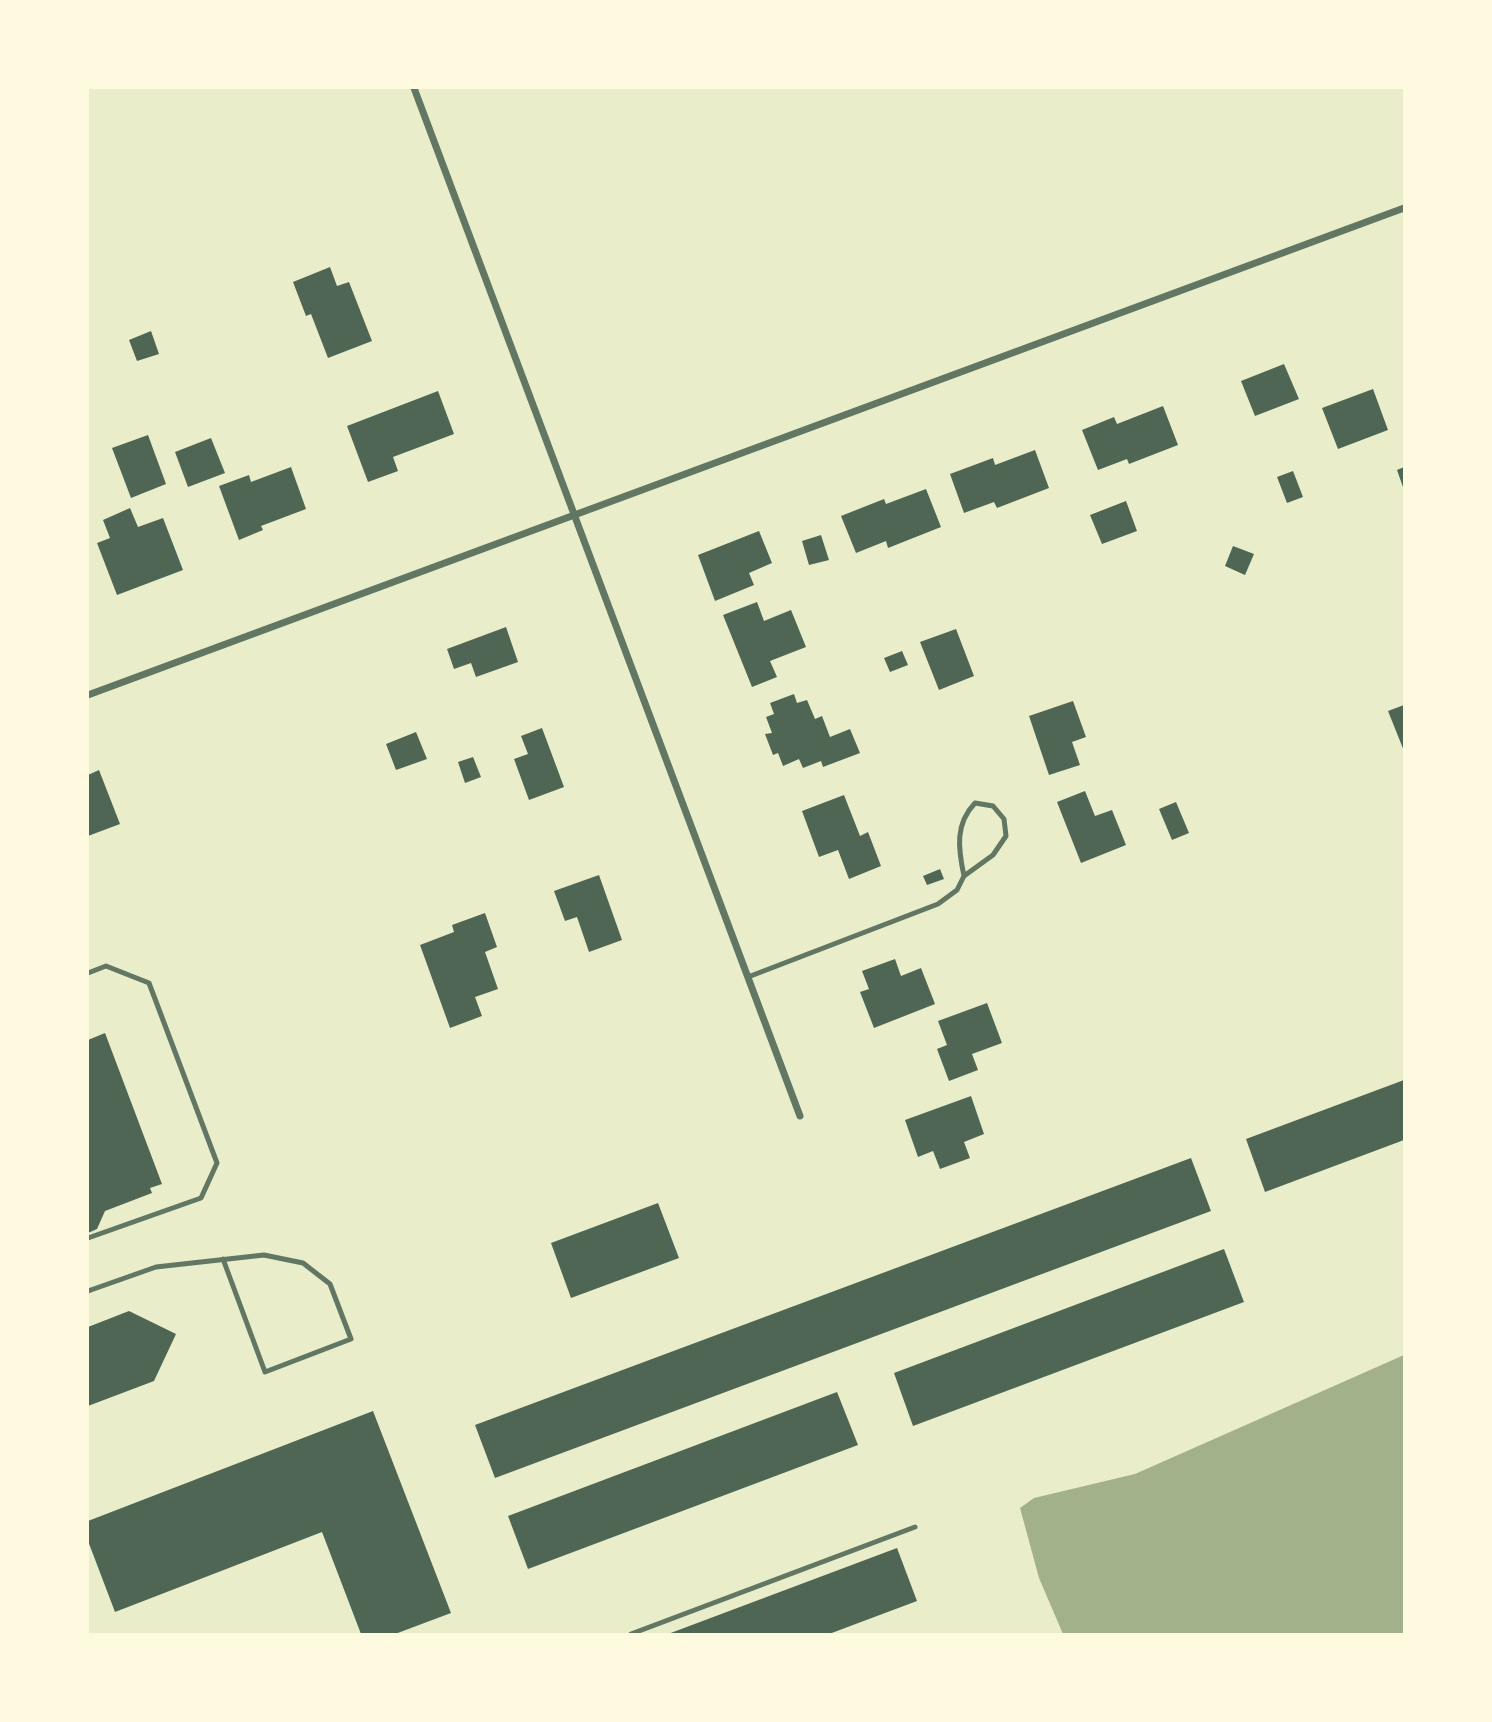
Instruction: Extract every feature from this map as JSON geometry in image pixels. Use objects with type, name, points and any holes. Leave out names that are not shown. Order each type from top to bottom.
[{"type":"street","points":[[415,88],[800,1116]]},
{"type":"street","points":[[88,695],[1405,208]]},
{"type":"lane","points":[[748,977],[938,904],[957,890],[964,876],[993,855],[1006,836],[1004,819],[993,806],[975,803],[962,816],[959,830],[964,876]]},
{"type":"lane","points":[[88,973],[106,966],[149,983],[217,1163],[201,1198],[88,1238]]},
{"type":"lane","points":[[88,1291],[156,1267],[223,1259],[264,1255],[303,1264],[330,1284],[351,1339],[265,1372],[223,1259]]},
{"type":"lane","points":[[631,1634],[915,1527]]},
{"type":"shaded area","points":[[1404,1355],[1404,1634],[1063,1634],[1039,1578],[1020,1508],[1034,1498],[1135,1474]]},
{"type":"building","points":[[330,267],[337,286],[349,282],[372,341],[328,358],[311,314],[306,316],[293,282]]},
{"type":"building","points":[[151,331],[159,354],[137,361],[129,340]]},
{"type":"building","points":[[1284,364],[1299,399],[1255,416],[1241,381]]},
{"type":"building","points":[[1373,389],[1388,430],[1338,449],[1322,408]]},
{"type":"building","points":[[438,391],[454,434],[393,457],[398,471],[368,482],[347,426]]},
{"type":"building","points":[[1163,406],[1178,445],[1129,464],[1127,459],[1098,470],[1082,430],[1114,417],[1117,424]]},
{"type":"building","points":[[148,435],[166,484],[131,498],[112,448]]},
{"type":"building","points":[[211,438],[225,473],[188,487],[175,452]]},
{"type":"building","points":[[1035,450],[1049,488],[997,508],[994,502],[964,513],[950,474],[993,458],[995,465]]},
{"type":"building","points":[[291,467],[306,509],[261,526],[263,530],[239,540],[219,486],[249,475],[251,482]]},
{"type":"building","points":[[1404,467],[1404,490],[1397,470]]},
{"type":"building","points":[[1293,471],[1303,497],[1287,503],[1277,477]]},
{"type":"building","points":[[926,489],[941,527],[888,548],[886,541],[856,553],[841,516],[884,499],[886,504]]},
{"type":"building","points":[[1126,501],[1137,531],[1102,544],[1090,515]]},
{"type":"building","points":[[130,508],[138,527],[163,518],[183,570],[117,595],[97,543],[110,538],[103,520]]},
{"type":"building","points":[[759,531],[772,563],[749,573],[754,585],[715,601],[698,555]]},
{"type":"building","points":[[821,535],[829,560],[809,565],[802,541]]},
{"type":"building","points":[[1233,546],[1254,554],[1245,575],[1225,566]]},
{"type":"building","points":[[757,602],[764,621],[791,610],[806,647],[770,661],[777,677],[752,687],[723,615]]},
{"type":"building","points":[[506,627],[518,662],[476,677],[471,663],[454,669],[447,649]]},
{"type":"building","points":[[956,629],[974,676],[939,690],[920,642]]},
{"type":"building","points":[[902,651],[908,665],[890,672],[884,658]]},
{"type":"building","points":[[794,694],[797,703],[807,700],[815,719],[822,716],[830,737],[850,729],[860,753],[823,767],[821,761],[803,768],[799,759],[783,766],[778,753],[773,755],[765,734],[772,733],[766,717],[774,714],[770,703]]},
{"type":"building","points":[[1073,701],[1086,737],[1072,742],[1080,765],[1049,775],[1029,716]]},
{"type":"building","points":[[1404,705],[1404,751],[1388,711]]},
{"type":"building","points":[[542,728],[564,787],[529,800],[514,759],[528,754],[521,736]]},
{"type":"building","points":[[416,732],[427,759],[396,770],[386,744]]},
{"type":"building","points":[[473,757],[481,777],[465,783],[458,762]]},
{"type":"building","points":[[99,770],[120,824],[88,836],[88,775]]},
{"type":"building","points":[[1085,791],[1095,816],[1112,810],[1126,845],[1081,863],[1057,802]]},
{"type":"building","points":[[844,795],[860,836],[868,832],[881,866],[849,879],[838,850],[819,857],[802,811]]},
{"type":"building","points":[[1176,802],[1189,833],[1172,840],[1159,809]]},
{"type":"building","points":[[940,869],[944,879],[927,885],[923,876]]},
{"type":"building","points":[[599,875],[622,940],[589,952],[577,917],[565,921],[554,891]]},
{"type":"building","points":[[485,913],[497,947],[485,952],[498,989],[475,997],[482,1016],[450,1028],[420,945],[454,932],[452,925]]},
{"type":"building","points":[[895,959],[901,976],[921,968],[935,1004],[874,1028],[860,992],[869,989],[862,971]]},
{"type":"building","points":[[987,1003],[1002,1043],[972,1054],[978,1070],[949,1081],[937,1049],[947,1045],[938,1021]]},
{"type":"building","points":[[105,1033],[162,1184],[150,1188],[152,1193],[105,1211],[97,1229],[88,1233],[88,1040]]},
{"type":"building","points":[[1404,1080],[1404,1140],[1265,1192],[1246,1139]]},
{"type":"building","points":[[971,1096],[984,1134],[964,1142],[970,1158],[940,1169],[933,1151],[918,1157],[905,1120]]},
{"type":"building","points":[[1191,1158],[1211,1211],[495,1478],[475,1425]]},
{"type":"building","points":[[658,1203],[679,1258],[571,1298],[551,1243]]},
{"type":"building","points":[[1224,1249],[1244,1302],[913,1426],[894,1373]]},
{"type":"building","points":[[129,1311],[176,1334],[154,1381],[88,1406],[88,1327]]},
{"type":"building","points":[[837,1392],[858,1445],[528,1569],[508,1516]]},
{"type":"building","points":[[373,1411],[451,1613],[395,1634],[361,1634],[322,1532],[115,1612],[88,1541],[88,1521]]},
{"type":"building","points":[[897,1548],[917,1601],[829,1634],[668,1634]]}]
